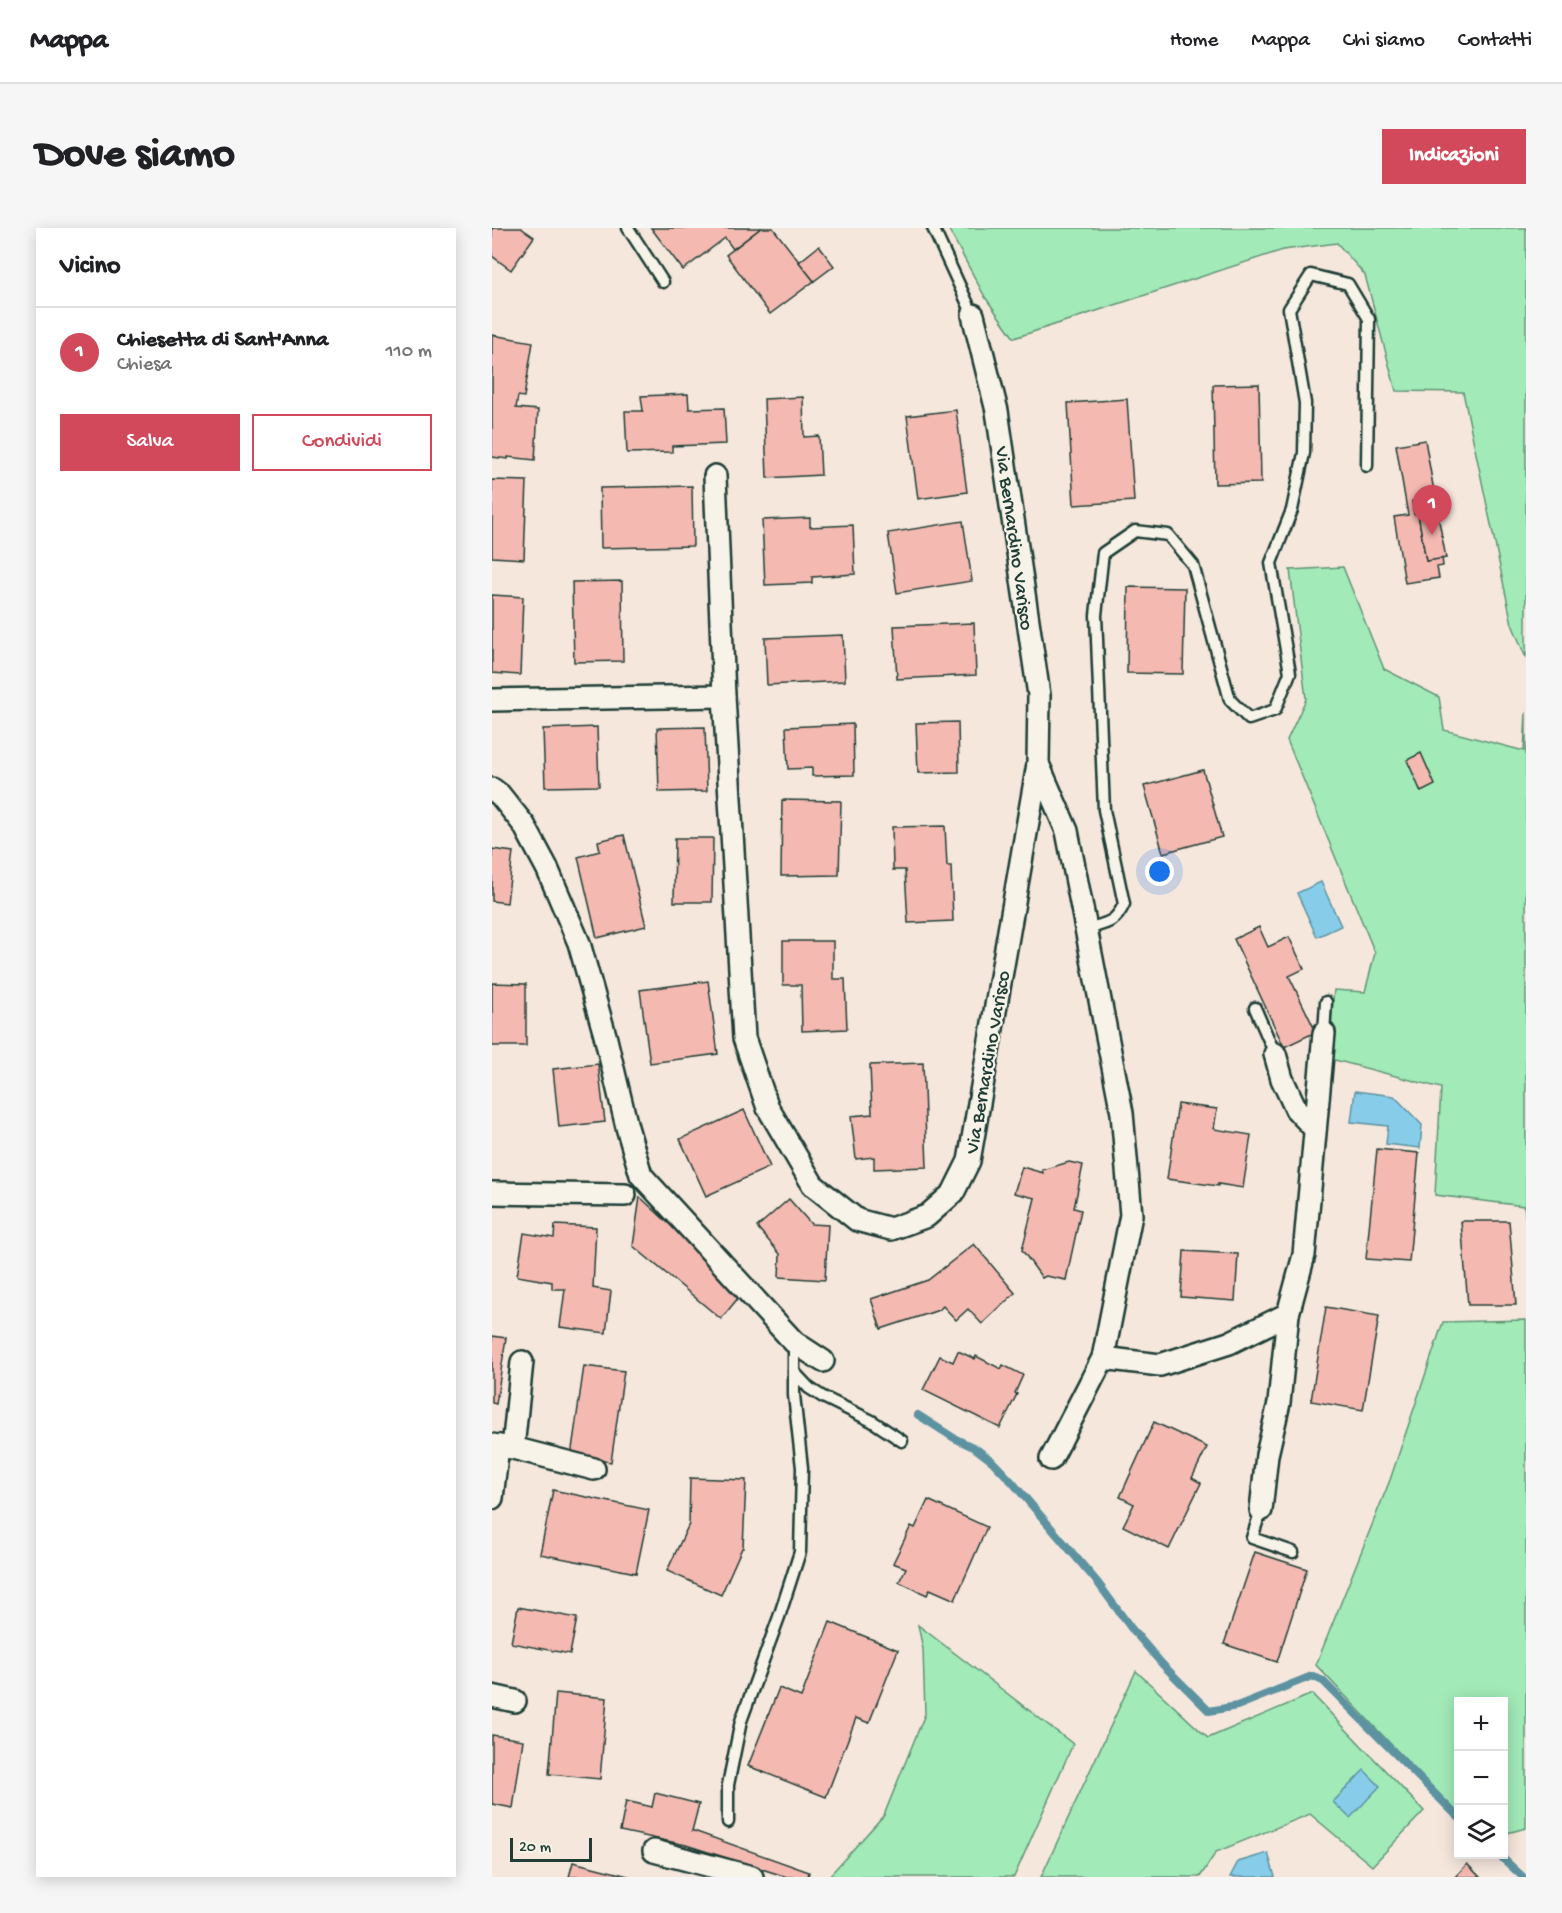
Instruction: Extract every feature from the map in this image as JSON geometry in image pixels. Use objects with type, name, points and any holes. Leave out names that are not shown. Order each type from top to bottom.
[{"type":"street","name":"Via Bernardino Varisco","points":[[715,476],[724,696],[744,1038],[768,1108],[813,1185],[856,1220],[891,1229],[927,1216],[953,1193],[969,1161],[1038,764],[1039,694],[997,411],[973,315]]},
{"type":"street","points":[[492,700],[724,696]]},
{"type":"street","name":"Via Bernardino Varisco","points":[[1038,764],[1067,831],[1122,1113],[1131,1215],[1103,1358],[1051,1459]]},
{"type":"street","points":[[492,789],[500,795],[524,825],[579,943],[641,1175],[794,1342],[823,1361]]},
{"type":"street","points":[[1261,1510],[1267,1455],[1279,1403],[1288,1314],[1304,1255],[1324,1033]]},
{"type":"street","points":[[1275,1054],[1282,1079],[1296,1109],[1315,1129]]},
{"type":"street","points":[[492,1193],[625,1195]]},
{"type":"street","points":[[1103,1358],[1160,1365],[1229,1343],[1288,1314]]},
{"type":"street","points":[[492,1498],[501,1446],[522,1362]]},
{"type":"street","points":[[501,1446],[594,1469]]},
{"type":"street","points":[[492,1696],[515,1701]]},
{"type":"street","points":[[654,1851],[752,1877]]},
{"type":"lane","points":[[628,228],[663,282]]},
{"type":"lane","points":[[933,228],[973,315]]},
{"type":"lane","points":[[1086,929],[1110,922],[1118,916],[1124,903],[1104,810],[1096,615],[1103,553],[1135,531],[1168,535],[1193,565],[1230,700],[1249,720],[1275,710],[1290,674],[1270,563],[1292,510],[1304,453],[1305,403],[1289,309],[1311,275],[1348,284],[1369,319],[1367,466]]},
{"type":"lane","points":[[1324,1033],[1326,1002]]},
{"type":"lane","points":[[1255,1008],[1275,1054]]},
{"type":"lane","points":[[728,1822],[728,1785],[741,1721],[800,1552],[802,1468],[794,1395],[794,1342]]},
{"type":"lane","points":[[794,1372],[809,1388],[823,1397],[872,1421],[902,1441]]},
{"type":"lane","points":[[1261,1510],[1252,1538],[1293,1552]]},
{"type":"green space","points":[[948,228],[1526,228],[1526,658],[1512,624],[1463,392],[1396,391],[1365,275],[1337,243],[1283,250],[1014,338],[985,297]]},
{"type":"green space","points":[[1343,567],[1384,669],[1439,697],[1444,730],[1524,751],[1526,712],[1526,1221],[1524,1206],[1435,1195],[1441,1088],[1327,1058],[1334,990],[1365,992],[1375,953],[1287,740],[1306,699],[1290,570]]},
{"type":"green space","points":[[1526,1320],[1526,1828],[1508,1833],[1508,1697],[1454,1697],[1454,1811],[1316,1665],[1390,1480],[1443,1322]]},
{"type":"green space","points":[[918,1625],[1073,1744],[1014,1877],[838,1877],[830,1875],[884,1815],[925,1714],[923,1649]]},
{"type":"green space","points":[[1136,1671],[1208,1738],[1312,1694],[1424,1811],[1372,1866],[1310,1814],[1216,1852],[1200,1877],[1041,1877]]},
{"type":"water","points":[[1321,882],[1341,926],[1317,937],[1297,893]]},
{"type":"water","points":[[1355,1091],[1394,1096],[1422,1125],[1420,1148],[1386,1144],[1388,1126],[1351,1122]]},
{"type":"water","points":[[1364,1770],[1380,1786],[1350,1818],[1333,1802]]},
{"type":"water","points":[[1268,1853],[1275,1877],[1230,1877],[1238,1862]]},
{"type":"building","points":[[492,228],[521,228],[534,237],[511,270],[492,256]]},
{"type":"building","points":[[651,228],[761,228],[733,249],[725,238],[683,270]]},
{"type":"building","points":[[761,228],[773,228],[814,281],[770,314],[726,255]]},
{"type":"building","points":[[819,246],[834,266],[814,281],[799,262]]},
{"type":"building","points":[[492,335],[533,342],[524,397],[518,396],[516,408],[538,410],[535,460],[492,457]]},
{"type":"building","points":[[1259,384],[1261,483],[1215,484],[1213,385]]},
{"type":"building","points":[[688,394],[689,409],[724,408],[726,444],[672,446],[672,452],[627,453],[625,411],[643,411],[641,396]]},
{"type":"building","points":[[803,397],[804,437],[819,436],[821,475],[767,478],[764,399]]},
{"type":"building","points":[[1127,399],[1134,501],[1074,505],[1068,403]]},
{"type":"building","points":[[956,410],[967,492],[918,499],[907,416]]},
{"type":"building","points":[[1425,440],[1435,497],[1412,501],[1414,514],[1418,513],[1426,561],[1442,558],[1443,566],[1437,567],[1439,578],[1405,583],[1394,517],[1408,515],[1396,445]]},
{"type":"building","points":[[492,480],[527,481],[524,559],[492,557]]},
{"type":"building","points":[[692,486],[693,546],[601,548],[600,488]]},
{"type":"building","points":[[1437,510],[1446,558],[1426,561],[1418,513]]},
{"type":"building","points":[[810,518],[810,527],[853,525],[855,574],[812,577],[812,583],[765,585],[762,520]]},
{"type":"building","points":[[963,521],[972,581],[897,593],[888,533]]},
{"type":"building","points":[[622,581],[623,661],[574,662],[572,582]]},
{"type":"building","points":[[1128,587],[1185,588],[1183,674],[1127,673]]},
{"type":"building","points":[[492,595],[523,597],[520,675],[492,673]]},
{"type":"building","points":[[974,623],[976,675],[897,679],[894,626]]},
{"type":"building","points":[[843,635],[845,681],[767,685],[765,638]]},
{"type":"building","points":[[958,722],[959,772],[918,773],[916,723]]},
{"type":"building","points":[[853,724],[854,775],[812,776],[812,768],[788,769],[786,727]]},
{"type":"building","points":[[597,727],[599,786],[545,787],[543,729]]},
{"type":"building","points":[[705,727],[707,791],[659,792],[657,728]]},
{"type":"building","points":[[1421,753],[1435,785],[1421,792],[1407,760]]},
{"type":"building","points":[[1203,770],[1222,837],[1163,853],[1144,786]]},
{"type":"building","points":[[782,800],[841,801],[839,875],[781,876]]},
{"type":"building","points":[[945,826],[947,866],[951,866],[953,921],[908,923],[905,870],[893,870],[892,827]]},
{"type":"building","points":[[624,835],[646,926],[597,938],[578,857],[600,851],[598,841]]},
{"type":"building","points":[[675,838],[713,838],[712,902],[674,902]]},
{"type":"building","points":[[492,849],[513,852],[507,903],[492,901]]},
{"type":"building","points":[[1259,927],[1268,947],[1289,937],[1304,969],[1289,976],[1316,1032],[1284,1047],[1234,939]]},
{"type":"building","points":[[783,941],[833,941],[833,979],[845,979],[847,1029],[802,1031],[801,985],[783,985]]},
{"type":"building","points":[[708,981],[718,1054],[650,1063],[640,990]]},
{"type":"building","points":[[492,983],[526,984],[526,1046],[492,1046]]},
{"type":"building","points":[[923,1063],[927,1167],[874,1169],[874,1157],[856,1159],[851,1116],[872,1114],[870,1065]]},
{"type":"building","points":[[598,1064],[605,1122],[559,1127],[553,1069]]},
{"type":"building","points":[[1178,1104],[1217,1109],[1214,1129],[1251,1135],[1243,1188],[1167,1179]]},
{"type":"building","points":[[744,1110],[770,1167],[706,1196],[680,1139]]},
{"type":"building","points":[[1377,1149],[1419,1153],[1409,1262],[1366,1259]]},
{"type":"building","points":[[1069,1162],[1083,1165],[1074,1208],[1081,1210],[1066,1280],[1046,1276],[1042,1278],[1022,1250],[1035,1198],[1014,1193],[1022,1167],[1043,1173],[1042,1170]]},
{"type":"building","points":[[640,1197],[743,1292],[721,1319],[633,1246]]},
{"type":"building","points":[[789,1199],[811,1224],[828,1225],[825,1280],[779,1277],[780,1254],[757,1227]]},
{"type":"building","points":[[1461,1221],[1509,1221],[1516,1305],[1468,1305]]},
{"type":"building","points":[[555,1225],[596,1227],[593,1288],[611,1291],[606,1333],[560,1327],[565,1289],[552,1289],[552,1282],[517,1276],[524,1233],[554,1238]]},
{"type":"building","points":[[974,1244],[1015,1293],[982,1324],[968,1309],[956,1320],[943,1306],[939,1310],[881,1329],[871,1299],[928,1280]]},
{"type":"building","points":[[1184,1251],[1238,1254],[1235,1301],[1181,1297]]},
{"type":"building","points":[[1326,1307],[1379,1316],[1363,1410],[1311,1401]]},
{"type":"building","points":[[492,1336],[506,1338],[496,1404],[492,1403]]},
{"type":"building","points":[[958,1351],[975,1359],[976,1356],[1001,1369],[1003,1365],[1023,1375],[1015,1393],[1017,1394],[1000,1428],[923,1390],[940,1356],[953,1362]]},
{"type":"building","points":[[584,1366],[624,1371],[611,1462],[571,1456]]},
{"type":"building","points":[[1154,1422],[1207,1447],[1192,1478],[1201,1483],[1169,1549],[1123,1526],[1134,1504],[1120,1497]]},
{"type":"building","points":[[690,1478],[746,1480],[743,1548],[721,1595],[667,1571],[689,1524]]},
{"type":"building","points":[[553,1490],[649,1510],[636,1573],[540,1554]]},
{"type":"building","points":[[928,1500],[987,1527],[955,1600],[930,1589],[927,1595],[899,1582],[906,1568],[893,1563],[911,1526],[915,1528]]},
{"type":"building","points":[[1255,1552],[1307,1569],[1277,1662],[1224,1644]]},
{"type":"building","points":[[518,1607],[577,1618],[570,1654],[511,1643]]},
{"type":"building","points":[[830,1622],[898,1650],[869,1723],[856,1718],[826,1797],[748,1766],[779,1688],[801,1697]]},
{"type":"building","points":[[556,1693],[607,1698],[600,1779],[549,1774]]},
{"type":"building","points":[[492,1735],[523,1740],[513,1808],[492,1804]]},
{"type":"building","points":[[655,1793],[699,1804],[692,1831],[809,1872],[808,1877],[787,1877],[686,1845],[620,1831],[626,1801],[652,1807]]},
{"type":"building","points":[[573,1862],[632,1877],[569,1877]]},
{"type":"building","points":[[1467,1864],[1480,1877],[1455,1877]]},
{"type":"waterway","points":[[918,1415],[954,1438],[975,1448],[992,1461],[1098,1583],[1131,1628],[1163,1665],[1209,1711],[1237,1706],[1312,1676],[1323,1681],[1454,1813]]},
{"type":"waterway","points":[[1503,1859],[1523,1877]]},
{"type":"place","name":"Chiesetta di Sant'Anna","points":[[1432,535]]}]
